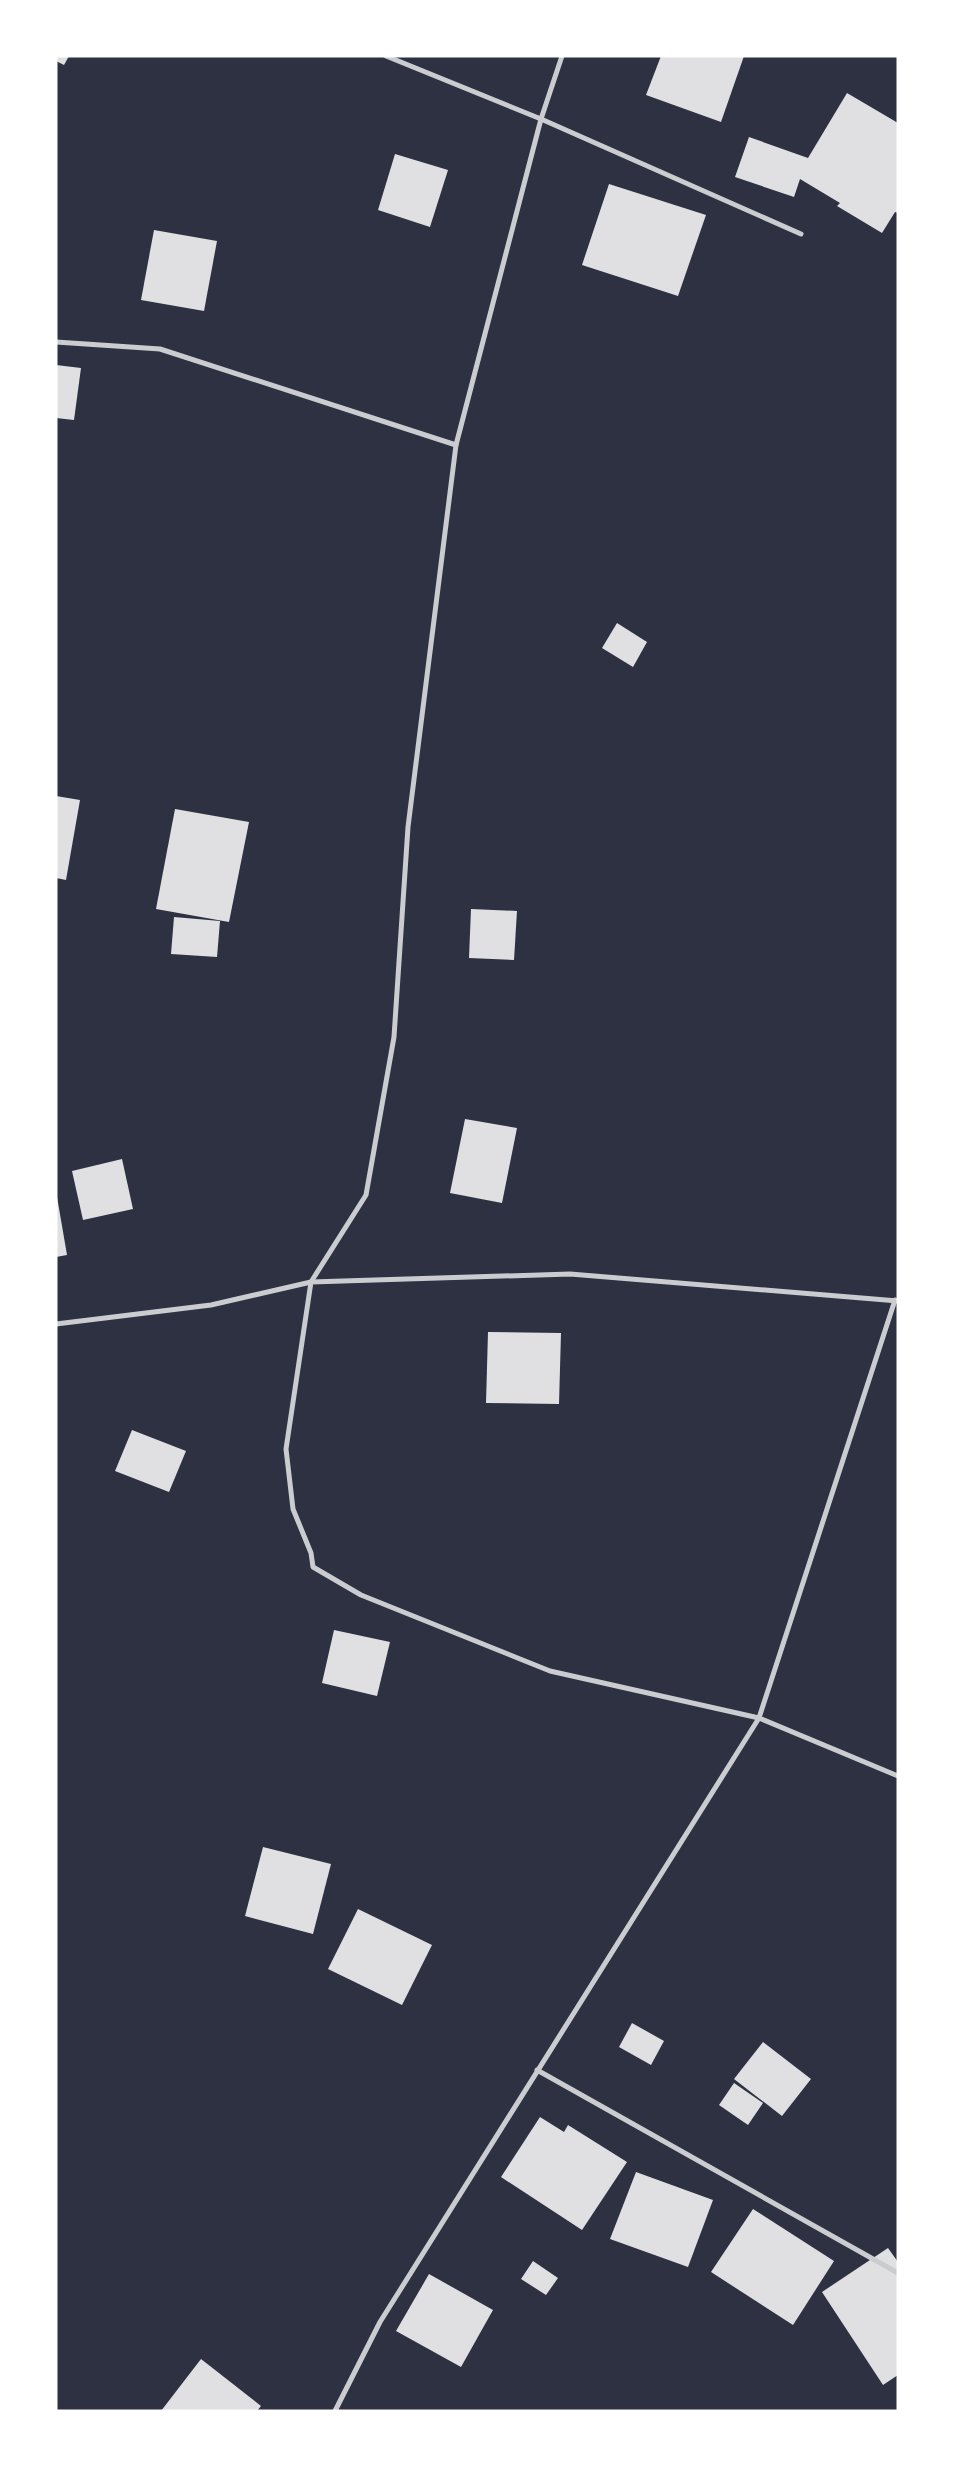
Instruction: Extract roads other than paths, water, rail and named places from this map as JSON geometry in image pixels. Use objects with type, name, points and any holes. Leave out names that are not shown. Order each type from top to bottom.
[{"type":"street","points":[[386,56],[541,119],[802,234]]},
{"type":"street","points":[[562,56],[541,119],[456,444],[408,827],[394,1037],[366,1195],[311,1282],[286,1449],[293,1509],[310,1553],[313,1567],[361,1596],[550,1671],[759,1718],[898,1776]]},
{"type":"street","points":[[56,342],[160,349],[456,444]]},
{"type":"street","points":[[56,1324],[211,1305],[311,1282],[570,1274],[896,1301],[759,1718],[380,2322],[335,2411]]},
{"type":"street","points":[[537,2070],[898,2273]]}]
